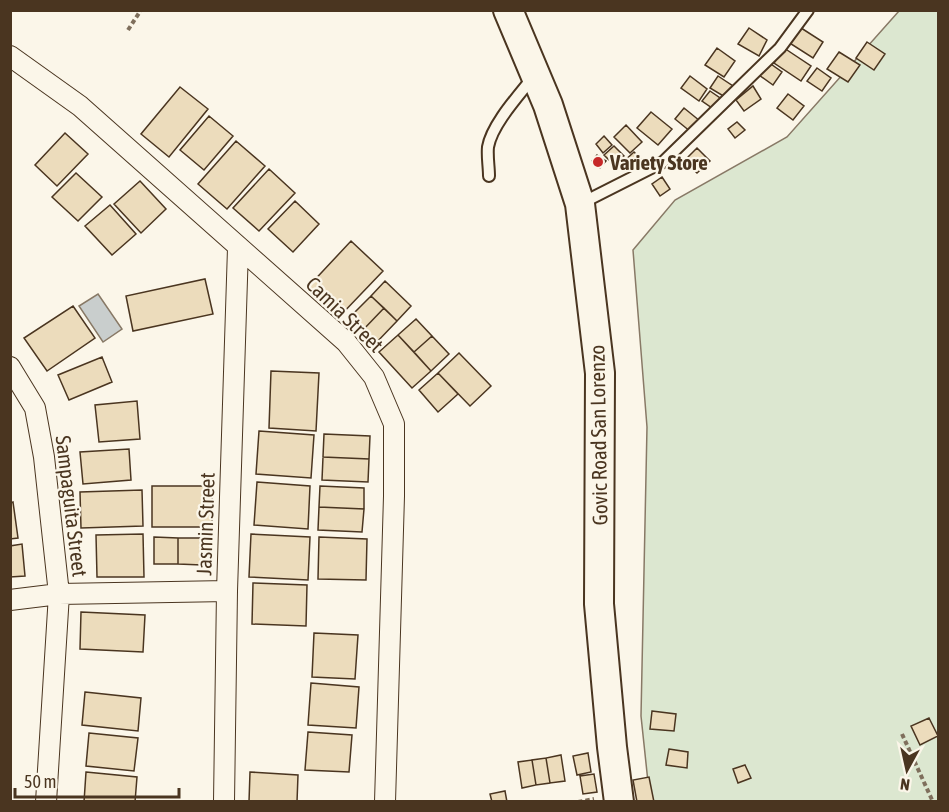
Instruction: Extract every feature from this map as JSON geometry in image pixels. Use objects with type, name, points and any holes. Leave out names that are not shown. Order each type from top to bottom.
[{"type":"main road","name":"Govic Road San Lorenzo","points":[[508,10],[548,105],[580,204],[600,373],[599,604],[619,801]]},
{"type":"street","name":"Camia Street","points":[[10,56],[80,106],[346,342],[374,377],[394,423],[394,519],[385,801]]},
{"type":"street","name":"Jasmin Street","points":[[224,801],[227,591],[238,248]]},
{"type":"street","name":"Sampaguita Street","points":[[10,367],[35,408],[44,457],[59,594],[46,801]]},
{"type":"street","points":[[10,600],[59,594],[227,591]]},
{"type":"lane","points":[[580,204],[663,162],[780,48],[808,10]]},
{"type":"lane","points":[[489,176],[488,147],[495,129],[513,102],[535,76]]},
{"type":"path","points":[[128,30],[141,10]]},
{"type":"path","points":[[902,734],[933,801]]},
{"type":"green space","points":[[899,11],[938,11],[938,801],[650,801],[641,716],[647,427],[633,250],[675,200],[787,137]]},
{"type":"shaded area","points":[[98,294],[122,329],[103,342],[79,306]]},
{"type":"building","points":[[798,26],[823,42],[813,58],[788,42]]},
{"type":"building","points":[[749,28],[767,40],[759,56],[738,44]]},
{"type":"building","points":[[867,42],[885,54],[874,70],[856,58]]},
{"type":"building","points":[[717,48],[735,61],[724,77],[705,65]]},
{"type":"building","points":[[784,48],[811,66],[801,81],[774,63]]},
{"type":"building","points":[[839,52],[860,65],[848,82],[827,69]]},
{"type":"building","points":[[768,62],[782,72],[773,85],[759,75]]},
{"type":"building","points":[[817,68],[831,78],[822,91],[807,81]]},
{"type":"building","points":[[690,76],[707,89],[699,101],[681,88]]},
{"type":"building","points":[[718,76],[733,86],[725,97],[710,88]]},
{"type":"building","points":[[753,86],[761,99],[744,111],[736,100]]},
{"type":"building","points":[[180,87],[208,109],[169,157],[141,134]]},
{"type":"building","points":[[710,91],[723,100],[715,110],[702,101]]},
{"type":"building","points":[[788,94],[804,106],[793,120],[777,108]]},
{"type":"building","points":[[684,108],[700,121],[691,132],[675,119]]},
{"type":"building","points":[[651,112],[672,129],[658,145],[637,128]]},
{"type":"building","points":[[209,116],[233,136],[204,170],[180,150]]},
{"type":"building","points":[[737,122],[745,130],[735,138],[728,129]]},
{"type":"building","points":[[626,125],[642,142],[630,153],[614,137]]},
{"type":"building","points":[[65,133],[88,154],[57,186],[35,165]]},
{"type":"building","points":[[604,136],[612,145],[603,153],[596,144]]},
{"type":"building","points":[[236,141],[265,166],[227,209],[198,184]]},
{"type":"building","points":[[614,146],[624,156],[614,165],[604,155]]},
{"type":"building","points":[[697,148],[710,161],[697,173],[684,161]]},
{"type":"building","points":[[634,152],[644,162],[633,174],[622,163]]},
{"type":"building","points":[[597,155],[606,161],[600,168],[592,161]]},
{"type":"building","points":[[269,169],[295,193],[259,231],[233,208]]},
{"type":"building","points":[[76,173],[102,197],[78,221],[52,197]]},
{"type":"building","points":[[662,177],[670,189],[660,196],[652,184]]},
{"type":"building","points":[[140,181],[166,209],[141,233],[114,204]]},
{"type":"building","points":[[295,201],[319,224],[293,252],[268,229]]},
{"type":"building","points":[[110,205],[136,234],[112,255],[85,226]]},
{"type":"building","points":[[351,241],[383,271],[339,317],[308,287]]},
{"type":"building","points":[[205,279],[213,314],[133,331],[126,296]]},
{"type":"building","points":[[385,281],[411,306],[397,321],[371,296]]},
{"type":"building","points":[[371,296],[384,308],[362,331],[349,318]]},
{"type":"building","points":[[73,306],[95,338],[47,371],[24,338]]},
{"type":"building","points":[[384,308],[397,321],[375,344],[362,331]]},
{"type":"building","points":[[416,319],[432,336],[414,352],[398,335]]},
{"type":"building","points":[[398,335],[431,371],[412,388],[379,352]]},
{"type":"building","points":[[432,336],[449,354],[431,371],[414,352]]},
{"type":"building","points":[[459,353],[491,386],[470,406],[438,373]]},
{"type":"building","points":[[102,357],[112,382],[69,400],[58,375]]},
{"type":"building","points":[[271,371],[319,373],[316,431],[269,428]]},
{"type":"building","points":[[438,373],[458,394],[438,412],[419,390]]},
{"type":"building","points":[[137,401],[140,439],[99,442],[95,405]]},
{"type":"building","points":[[259,431],[314,435],[311,478],[256,474]]},
{"type":"building","points":[[324,434],[370,436],[369,459],[323,457]]},
{"type":"building","points":[[129,449],[131,480],[83,484],[80,452]]},
{"type":"building","points":[[323,457],[369,459],[368,482],[322,480]]},
{"type":"building","points":[[257,482],[310,486],[308,529],[254,525]]},
{"type":"building","points":[[152,486],[212,486],[212,527],[152,527]]},
{"type":"building","points":[[320,486],[364,488],[364,509],[319,507]]},
{"type":"building","points":[[142,490],[143,526],[81,528],[80,492]]},
{"type":"building","points":[[13,502],[18,538],[10,539],[10,503]]},
{"type":"building","points":[[319,507],[364,509],[362,532],[318,530]]},
{"type":"building","points":[[143,534],[144,577],[97,577],[96,535]]},
{"type":"building","points":[[251,534],[310,537],[308,580],[249,577]]},
{"type":"building","points":[[154,537],[178,538],[178,564],[154,564]]},
{"type":"building","points":[[319,537],[367,539],[366,580],[318,579]]},
{"type":"building","points":[[178,538],[202,538],[202,565],[178,564]]},
{"type":"building","points":[[22,544],[25,576],[10,577],[10,546]]},
{"type":"building","points":[[253,583],[307,585],[306,626],[252,624]]},
{"type":"building","points":[[81,612],[145,615],[143,652],[80,649]]},
{"type":"building","points":[[314,633],[358,635],[355,679],[312,677]]},
{"type":"building","points":[[311,683],[359,687],[356,728],[308,725]]},
{"type":"building","points":[[85,692],[141,698],[138,731],[82,725]]},
{"type":"building","points":[[652,711],[676,714],[674,731],[650,729]]},
{"type":"building","points":[[929,718],[938,736],[920,745],[911,726]]},
{"type":"building","points":[[308,732],[352,735],[349,772],[305,770]]},
{"type":"building","points":[[89,733],[138,738],[134,771],[86,766]]},
{"type":"building","points":[[669,749],[688,752],[687,768],[666,765]]},
{"type":"building","points":[[588,753],[591,772],[577,775],[573,756]]},
{"type":"building","points":[[561,755],[565,781],[550,783],[546,758]]},
{"type":"building","points":[[546,758],[550,783],[536,785],[532,760]]},
{"type":"building","points":[[532,760],[536,785],[522,788],[518,762]]},
{"type":"building","points":[[745,765],[751,778],[738,783],[733,769]]},
{"type":"building","points":[[86,772],[137,777],[135,802],[84,802]]},
{"type":"building","points":[[250,772],[298,775],[297,802],[249,802]]},
{"type":"building","points":[[594,774],[597,792],[583,794],[580,776]]},
{"type":"building","points":[[649,777],[654,802],[637,802],[633,780]]},
{"type":"building","points":[[505,791],[507,802],[492,802],[490,794]]},
{"type":"place","name":"Variety Store","points":[[598,162]]}]
